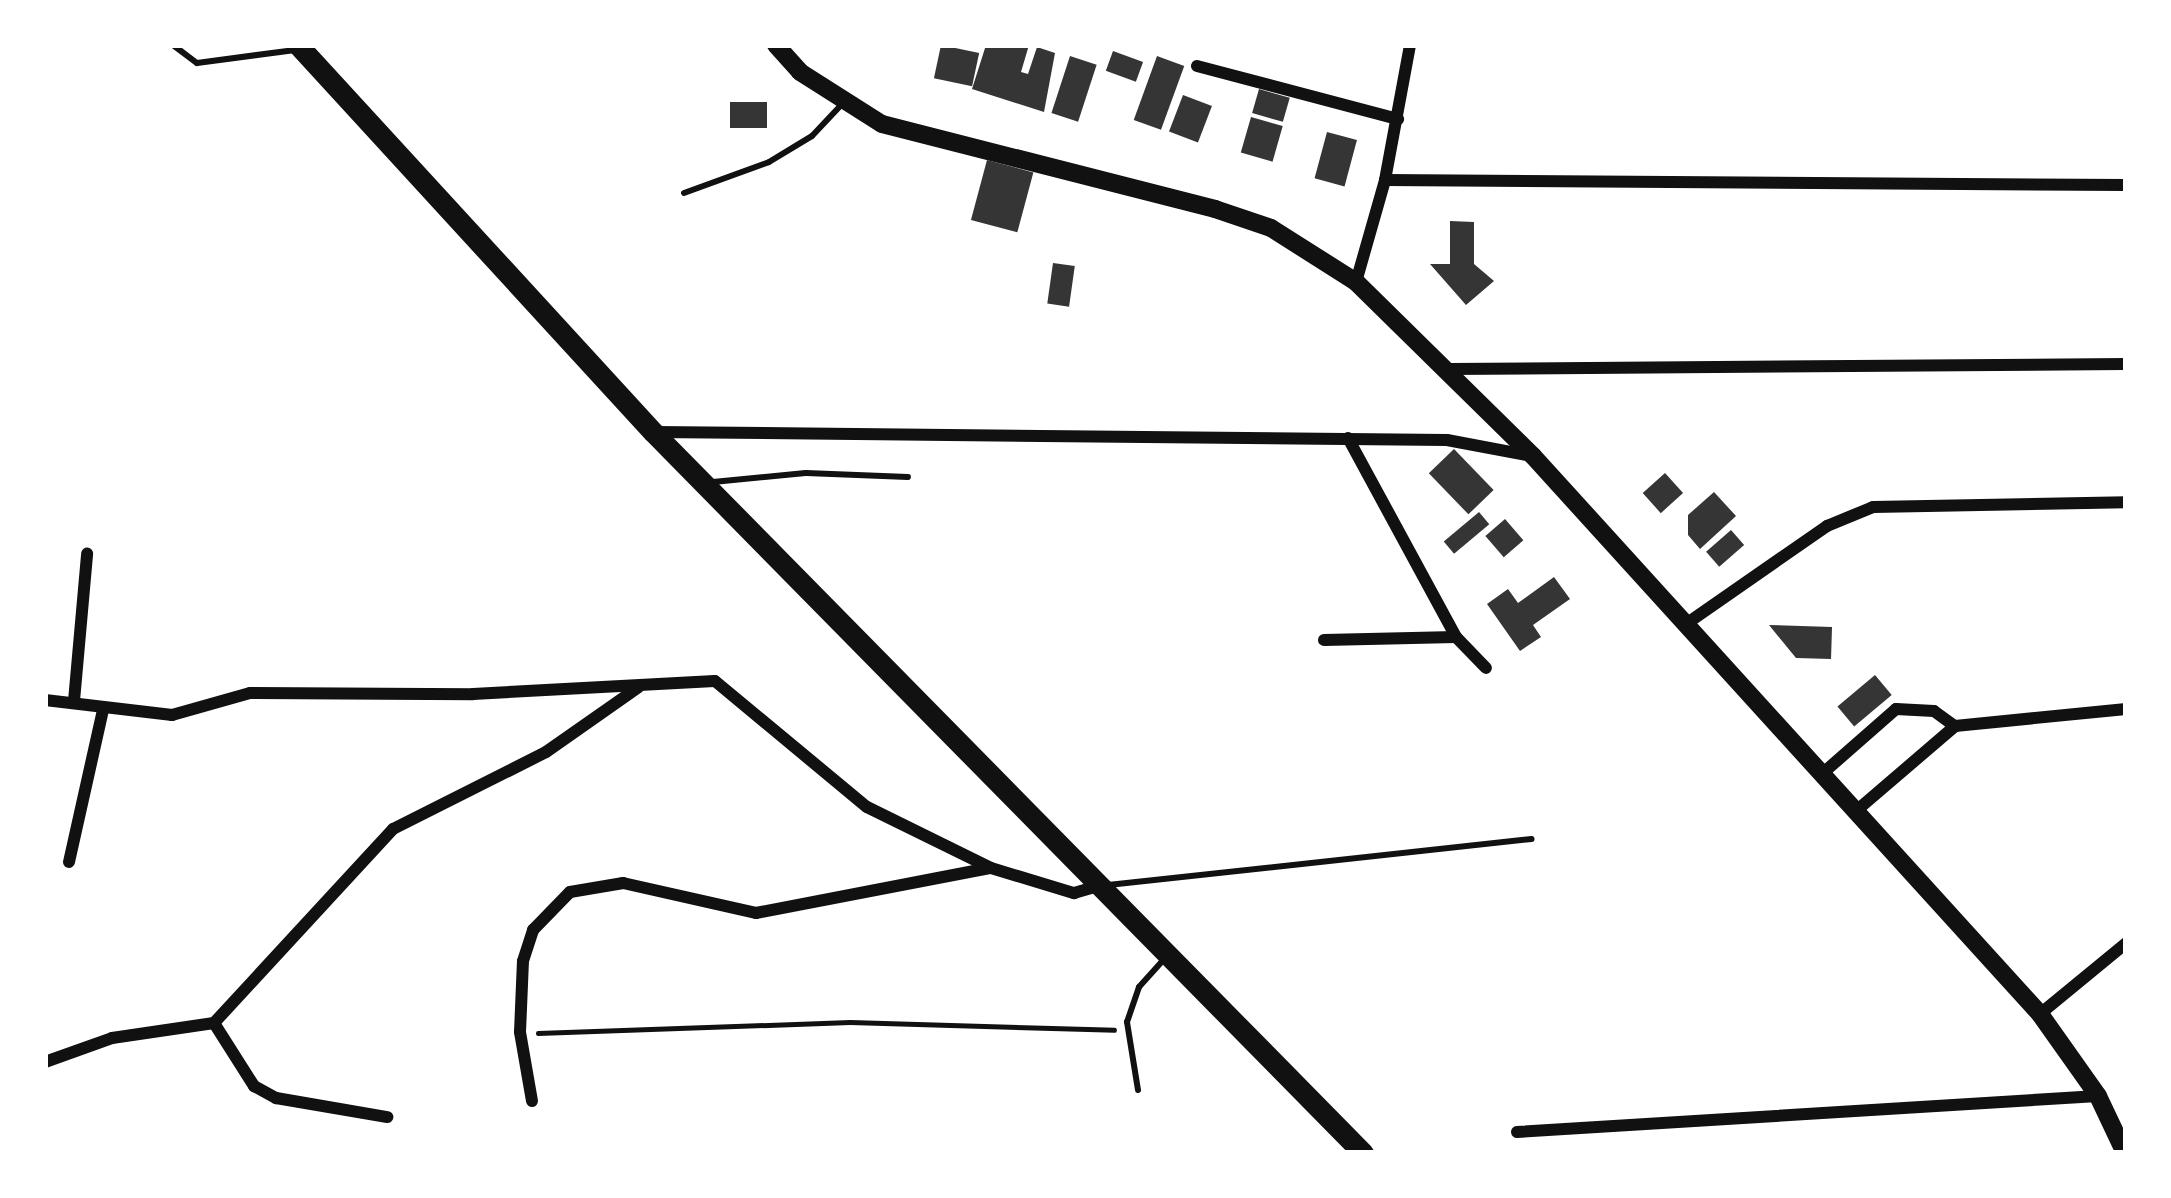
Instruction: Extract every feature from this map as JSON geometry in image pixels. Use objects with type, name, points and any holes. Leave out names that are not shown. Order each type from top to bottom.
[{"type":"highway","points":[[300,47],[653,432],[1363,1153]]},
{"type":"main road","points":[[776,45],[843,103],[923,139],[1271,228],[1356,282],[1533,457],[2040,1014],[2098,1096],[2125,1153]]},
{"type":"street","points":[[1356,282],[1385,180],[1409,45]]},
{"type":"street","points":[[1197,66],[1398,119]]},
{"type":"street","points":[[1385,180],[2126,185]]},
{"type":"street","points":[[1448,369],[2126,364]]},
{"type":"street","points":[[653,432],[1447,440],[1533,457]]},
{"type":"street","points":[[1348,438],[1456,637],[1486,668]]},
{"type":"street","points":[[1686,624],[1827,526],[1873,506],[2126,502]]},
{"type":"street","points":[[74,701],[87,554]]},
{"type":"street","points":[[1324,640],[1456,637]]},
{"type":"street","points":[[45,700],[172,715],[250,693],[700,681],[730,687],[867,807],[991,868],[1075,893],[1099,886]]},
{"type":"street","points":[[45,1062],[112,1038],[214,1023],[393,829],[546,752],[640,686]]},
{"type":"street","points":[[1823,773],[1896,709],[1934,711],[1955,726]]},
{"type":"street","points":[[68,862],[103,710]]},
{"type":"street","points":[[1856,811],[1955,726],[2126,710]]},
{"type":"street","points":[[532,1101],[518,994],[533,930],[570,892],[623,884],[755,913],[991,868]]},
{"type":"street","points":[[2040,1014],[2126,943]]},
{"type":"street","points":[[214,1023],[254,1086],[275,1098],[387,1117]]},
{"type":"street","points":[[1517,1132],[2098,1096]]},
{"type":"lane","points":[[173,45],[197,63],[300,47]]},
{"type":"lane","points":[[684,193],[769,162],[812,136],[843,103]]},
{"type":"lane","points":[[703,483],[806,473],[908,477]]},
{"type":"lane","points":[[1099,886],[1532,839]]},
{"type":"lane","points":[[1138,1090],[1126,1030],[1139,988],[1168,955]]},
{"type":"path","points":[[520,1032],[850,1022],[1126,1030]]},
{"type":"building","points":[[941,45],[979,53],[972,86],[934,78]]},
{"type":"building","points":[[986,45],[1029,45],[1021,72],[1028,74],[1037,47],[1055,53],[1044,112],[972,89]]},
{"type":"building","points":[[1113,51],[1143,62],[1136,82],[1106,71]]},
{"type":"building","points":[[1070,56],[1097,65],[1078,122],[1051,113]]},
{"type":"building","points":[[1157,56],[1184,66],[1161,130],[1134,120]]},
{"type":"building","points":[[1259,89],[1290,98],[1283,122],[1252,113]]},
{"type":"building","points":[[1183,95],[1212,106],[1198,143],[1169,131]]},
{"type":"building","points":[[730,102],[767,102],[767,128],[730,128]]},
{"type":"building","points":[[1251,117],[1283,126],[1273,162],[1241,153]]},
{"type":"building","points":[[1327,132],[1357,140],[1345,186],[1315,178]]},
{"type":"building","points":[[987,160],[1033,172],[1017,232],[971,220]]},
{"type":"building","points":[[1450,221],[1474,222],[1474,264],[1494,281],[1466,305],[1430,264],[1450,264]]},
{"type":"building","points":[[1053,263],[1075,266],[1069,307],[1047,304]]},
{"type":"building","points":[[1454,449],[1494,490],[1468,514],[1429,473]]},
{"type":"building","points":[[1665,473],[1683,493],[1661,513],[1643,493]]},
{"type":"building","points":[[1714,492],[1736,516],[1700,549],[1688,535],[1688,515]]},
{"type":"building","points":[[1479,512],[1489,524],[1454,554],[1444,542]]},
{"type":"building","points":[[1505,519],[1523,540],[1504,557],[1485,536]]},
{"type":"building","points":[[1731,530],[1744,545],[1719,567],[1706,552]]},
{"type":"building","points":[[1554,577],[1570,599],[1533,625],[1541,637],[1520,651],[1487,604],[1508,589],[1518,603]]},
{"type":"building","points":[[1769,625],[1832,627],[1831,659],[1796,658]]},
{"type":"building","points":[[1875,675],[1892,695],[1854,726],[1837,706]]}]
